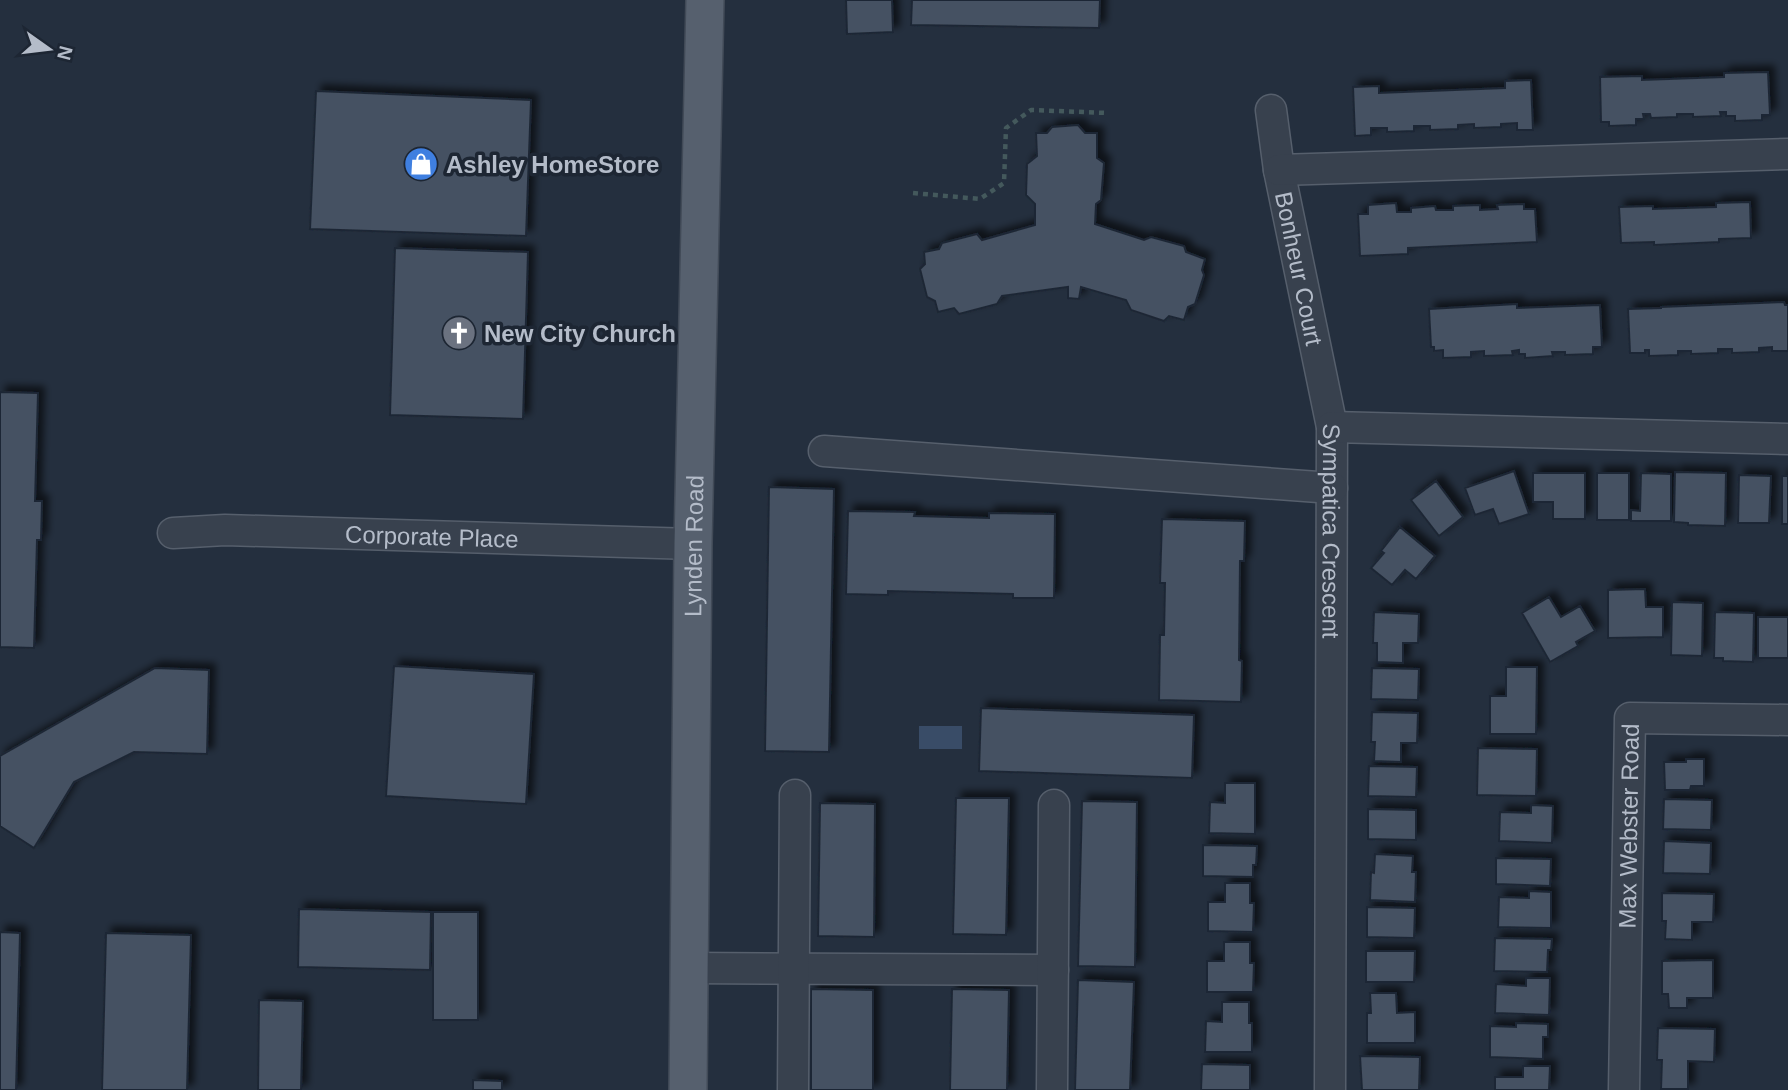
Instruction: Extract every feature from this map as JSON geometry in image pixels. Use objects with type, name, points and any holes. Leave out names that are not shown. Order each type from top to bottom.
[{"type":"main road","name":"Lynden Road","points":[[688,1090],[693,544],[705,0]]},
{"type":"street","name":"Bonheur Court","points":[[1271,110],[1279,170],[1332,427]]},
{"type":"street","points":[[1279,170],[1788,154]]},
{"type":"street","name":"Sympatica Crescent","points":[[1329,1090],[1332,427],[1788,439]]},
{"type":"street","points":[[824,451],[1332,488]]},
{"type":"street","name":"Corporate Place","points":[[173,533],[225,530],[693,544]]},
{"type":"street","name":"Max Webster Road","points":[[1624,1090],[1630,718],[1788,720]]},
{"type":"street","points":[[793,1090],[795,795]]},
{"type":"street","points":[[1052,1090],[1054,805]]},
{"type":"street","points":[[689,968],[1053,970]]},
{"type":"path","points":[[913,193],[980,199],[1004,183],[1006,128],[1031,110],[1108,113]]},
{"type":"water","points":[[919,726],[962,726],[962,749],[919,749]]},
{"type":"building","points":[[846,0],[892,0],[893,32],[847,34]]},
{"type":"building","points":[[912,0],[1100,0],[1099,28],[911,25]]},
{"type":"building","points":[[1768,72],[1770,115],[1762,115],[1762,120],[1735,121],[1735,116],[1726,116],[1726,112],[1720,112],[1721,116],[1693,117],[1693,114],[1677,114],[1677,117],[1651,118],[1650,114],[1643,114],[1644,119],[1636,119],[1636,125],[1609,126],[1609,122],[1601,122],[1600,77],[1642,76],[1642,80],[1724,77],[1724,73]]},
{"type":"building","points":[[1531,80],[1533,130],[1517,130],[1517,123],[1501,124],[1501,127],[1474,128],[1474,124],[1458,125],[1458,129],[1430,130],[1430,126],[1414,126],[1414,131],[1387,132],[1387,128],[1371,128],[1371,135],[1355,136],[1353,87],[1379,86],[1379,93],[1505,88],[1505,81]]},
{"type":"building","name":"Ashley HomeStore","points":[[316,91],[531,100],[526,236],[310,229]]},
{"type":"building","points":[[1078,125],[1085,133],[1097,133],[1097,158],[1104,163],[1101,200],[1096,204],[1095,224],[1144,240],[1151,237],[1184,246],[1186,252],[1205,259],[1202,270],[1204,275],[1195,304],[1188,307],[1184,320],[1169,316],[1164,321],[1131,310],[1126,300],[1081,287],[1079,299],[1068,298],[1068,287],[1002,296],[997,304],[959,314],[954,308],[938,312],[935,301],[927,297],[920,269],[925,264],[924,252],[939,249],[942,243],[977,234],[982,240],[1035,225],[1035,204],[1026,195],[1027,164],[1037,156],[1036,133],[1047,133],[1052,127]]},
{"type":"building","points":[[1750,202],[1751,238],[1654,245],[1654,242],[1621,243],[1619,207],[1716,207],[1716,203]]},
{"type":"building","points":[[1396,203],[1397,212],[1411,212],[1411,208],[1435,206],[1436,210],[1453,210],[1453,206],[1480,205],[1480,210],[1498,209],[1497,205],[1524,204],[1524,209],[1535,209],[1537,242],[1408,248],[1408,254],[1360,256],[1358,214],[1368,214],[1368,205]]},
{"type":"building","name":"New City Church","points":[[395,248],[528,252],[523,419],[390,415]]},
{"type":"building","points":[[1784,302],[1788,305],[1788,351],[1772,351],[1772,347],[1759,348],[1759,352],[1732,353],[1732,349],[1718,349],[1718,353],[1691,354],[1691,351],[1678,351],[1678,355],[1649,356],[1649,350],[1645,350],[1645,353],[1630,353],[1628,309]]},
{"type":"building","points":[[1517,304],[1517,308],[1600,305],[1602,347],[1593,347],[1593,354],[1565,355],[1565,352],[1552,352],[1553,356],[1525,358],[1525,354],[1519,354],[1519,350],[1512,351],[1513,355],[1484,356],[1484,351],[1471,352],[1471,357],[1443,358],[1443,350],[1434,351],[1434,347],[1431,347],[1429,309]]},
{"type":"building","points":[[0,392],[38,393],[35,501],[42,501],[41,540],[37,540],[34,648],[0,647]]},
{"type":"building","points":[[1514,471],[1529,514],[1499,524],[1493,509],[1475,515],[1465,488]]},
{"type":"building","points":[[1675,472],[1726,473],[1725,526],[1674,522]]},
{"type":"building","points":[[1533,473],[1585,473],[1585,519],[1553,519],[1553,502],[1533,502]]},
{"type":"building","points":[[1597,473],[1629,473],[1629,520],[1597,520]]},
{"type":"building","points":[[1641,473],[1671,474],[1671,521],[1631,521],[1631,510],[1640,511]]},
{"type":"building","points":[[1739,475],[1771,476],[1769,523],[1738,523]]},
{"type":"building","points":[[1782,476],[1788,476],[1788,524],[1782,524]]},
{"type":"building","points":[[1436,481],[1463,517],[1439,536],[1411,500]]},
{"type":"building","points":[[769,487],[834,489],[829,752],[765,751]]},
{"type":"building","points":[[848,511],[915,512],[914,516],[989,518],[989,513],[1055,514],[1054,598],[1013,598],[1013,594],[888,591],[888,595],[846,594]]},
{"type":"building","points":[[1162,519],[1245,521],[1244,561],[1240,561],[1241,702],[1159,700],[1160,635],[1164,635],[1165,583],[1160,583]]},
{"type":"building","points":[[1400,527],[1435,556],[1416,579],[1405,570],[1392,585],[1371,568]]},
{"type":"building","points":[[1645,589],[1646,607],[1663,607],[1663,637],[1608,638],[1608,590]]},
{"type":"building","points":[[1549,597],[1561,617],[1580,606],[1595,631],[1576,642],[1578,646],[1550,662],[1522,613]]},
{"type":"building","points":[[1672,602],[1703,603],[1702,656],[1671,655]]},
{"type":"building","points":[[1374,612],[1419,614],[1418,643],[1403,643],[1403,663],[1377,662],[1377,643],[1373,643]]},
{"type":"building","points":[[1715,612],[1754,613],[1753,662],[1714,658]]},
{"type":"building","points":[[1758,617],[1788,617],[1788,658],[1758,658]]},
{"type":"building","points":[[394,666],[534,674],[526,804],[386,796]]},
{"type":"building","points":[[1506,667],[1537,667],[1536,734],[1490,734],[1490,696],[1506,696]]},
{"type":"building","points":[[155,668],[209,670],[207,754],[134,752],[74,782],[34,848],[0,826],[0,756]]},
{"type":"building","points":[[1372,668],[1419,669],[1418,700],[1371,699]]},
{"type":"building","points":[[981,708],[1194,715],[1192,778],[979,771]]},
{"type":"building","points":[[1372,712],[1418,713],[1417,743],[1401,743],[1401,762],[1374,761],[1375,742],[1371,742]]},
{"type":"building","points":[[1478,748],[1537,749],[1536,796],[1477,795]]},
{"type":"building","points":[[1686,759],[1704,759],[1704,786],[1691,786],[1690,790],[1665,790],[1664,762],[1686,762]]},
{"type":"building","points":[[1369,766],[1417,767],[1416,797],[1368,796]]},
{"type":"building","points":[[1225,783],[1255,783],[1255,834],[1209,833],[1210,802],[1225,803]]},
{"type":"building","points":[[956,798],[1009,798],[1006,935],[953,934]]},
{"type":"building","points":[[1664,799],[1712,800],[1711,830],[1663,829]]},
{"type":"building","points":[[1082,801],[1137,802],[1135,967],[1078,966]]},
{"type":"building","points":[[820,803],[875,804],[874,937],[818,936]]},
{"type":"building","points":[[1531,805],[1553,806],[1552,843],[1499,841],[1500,812],[1531,813]]},
{"type":"building","points":[[1368,809],[1416,810],[1416,840],[1368,839]]},
{"type":"building","points":[[1664,841],[1711,843],[1710,874],[1663,873]]},
{"type":"building","points":[[1203,845],[1257,846],[1253,877],[1203,876]]},
{"type":"building","points":[[1375,854],[1413,856],[1412,872],[1416,872],[1415,902],[1370,900]]},
{"type":"building","points":[[1496,858],[1551,859],[1550,886],[1496,884]]},
{"type":"building","points":[[1225,883],[1250,883],[1250,903],[1254,903],[1253,932],[1208,931],[1208,902],[1225,902]]},
{"type":"building","points":[[1529,891],[1551,892],[1551,928],[1498,927],[1499,897],[1529,898]]},
{"type":"building","points":[[1662,893],[1714,894],[1713,922],[1692,922],[1692,940],[1665,939],[1666,921],[1662,921]]},
{"type":"building","points":[[1367,907],[1415,908],[1414,938],[1367,937]]},
{"type":"building","points":[[299,909],[431,912],[430,970],[298,967]]},
{"type":"building","points":[[433,912],[478,912],[478,1020],[433,1020]]},
{"type":"building","points":[[0,932],[20,933],[16,1090],[0,1090]]},
{"type":"building","points":[[106,933],[191,935],[187,1090],[102,1090]]},
{"type":"building","points":[[1495,938],[1552,939],[1551,950],[1548,950],[1547,972],[1494,971]]},
{"type":"building","points":[[1224,942],[1250,942],[1250,963],[1254,963],[1253,992],[1207,992],[1207,961],[1224,961]]},
{"type":"building","points":[[1366,951],[1415,951],[1414,982],[1366,982]]},
{"type":"building","points":[[1713,960],[1713,998],[1687,998],[1687,1008],[1669,1008],[1668,994],[1662,994],[1662,961]]},
{"type":"building","points":[[1526,978],[1550,978],[1549,1015],[1495,1013],[1496,984],[1526,986]]},
{"type":"building","points":[[1078,980],[1134,982],[1130,1090],[1075,1090]]},
{"type":"building","points":[[811,989],[873,990],[873,1090],[811,1090]]},
{"type":"building","points":[[952,989],[1009,990],[1007,1090],[950,1090]]},
{"type":"building","points":[[1370,993],[1396,993],[1397,1013],[1415,1012],[1415,1043],[1367,1043],[1367,1013],[1371,1013]]},
{"type":"building","points":[[259,1000],[303,1001],[301,1090],[258,1090]]},
{"type":"building","points":[[1222,1002],[1249,1002],[1252,1052],[1205,1052],[1206,1021],[1222,1022]]},
{"type":"building","points":[[1516,1023],[1548,1024],[1548,1037],[1543,1037],[1543,1059],[1490,1057],[1490,1026],[1516,1027]]},
{"type":"building","points":[[1658,1028],[1715,1029],[1714,1062],[1688,1061],[1688,1089],[1661,1089],[1662,1060],[1657,1060]]},
{"type":"building","points":[[1360,1056],[1420,1057],[1419,1090],[1362,1090]]},
{"type":"building","points":[[1202,1064],[1250,1065],[1250,1090],[1201,1090]]},
{"type":"building","points":[[1523,1066],[1550,1066],[1549,1090],[1495,1090],[1495,1077],[1523,1077]]},
{"type":"building","points":[[473,1080],[502,1081],[502,1090],[473,1090]]},
{"type":"place","name":"Ashley HomeStore","points":[[421,164]]},
{"type":"place","name":"New City Church","points":[[459,333]]}]
